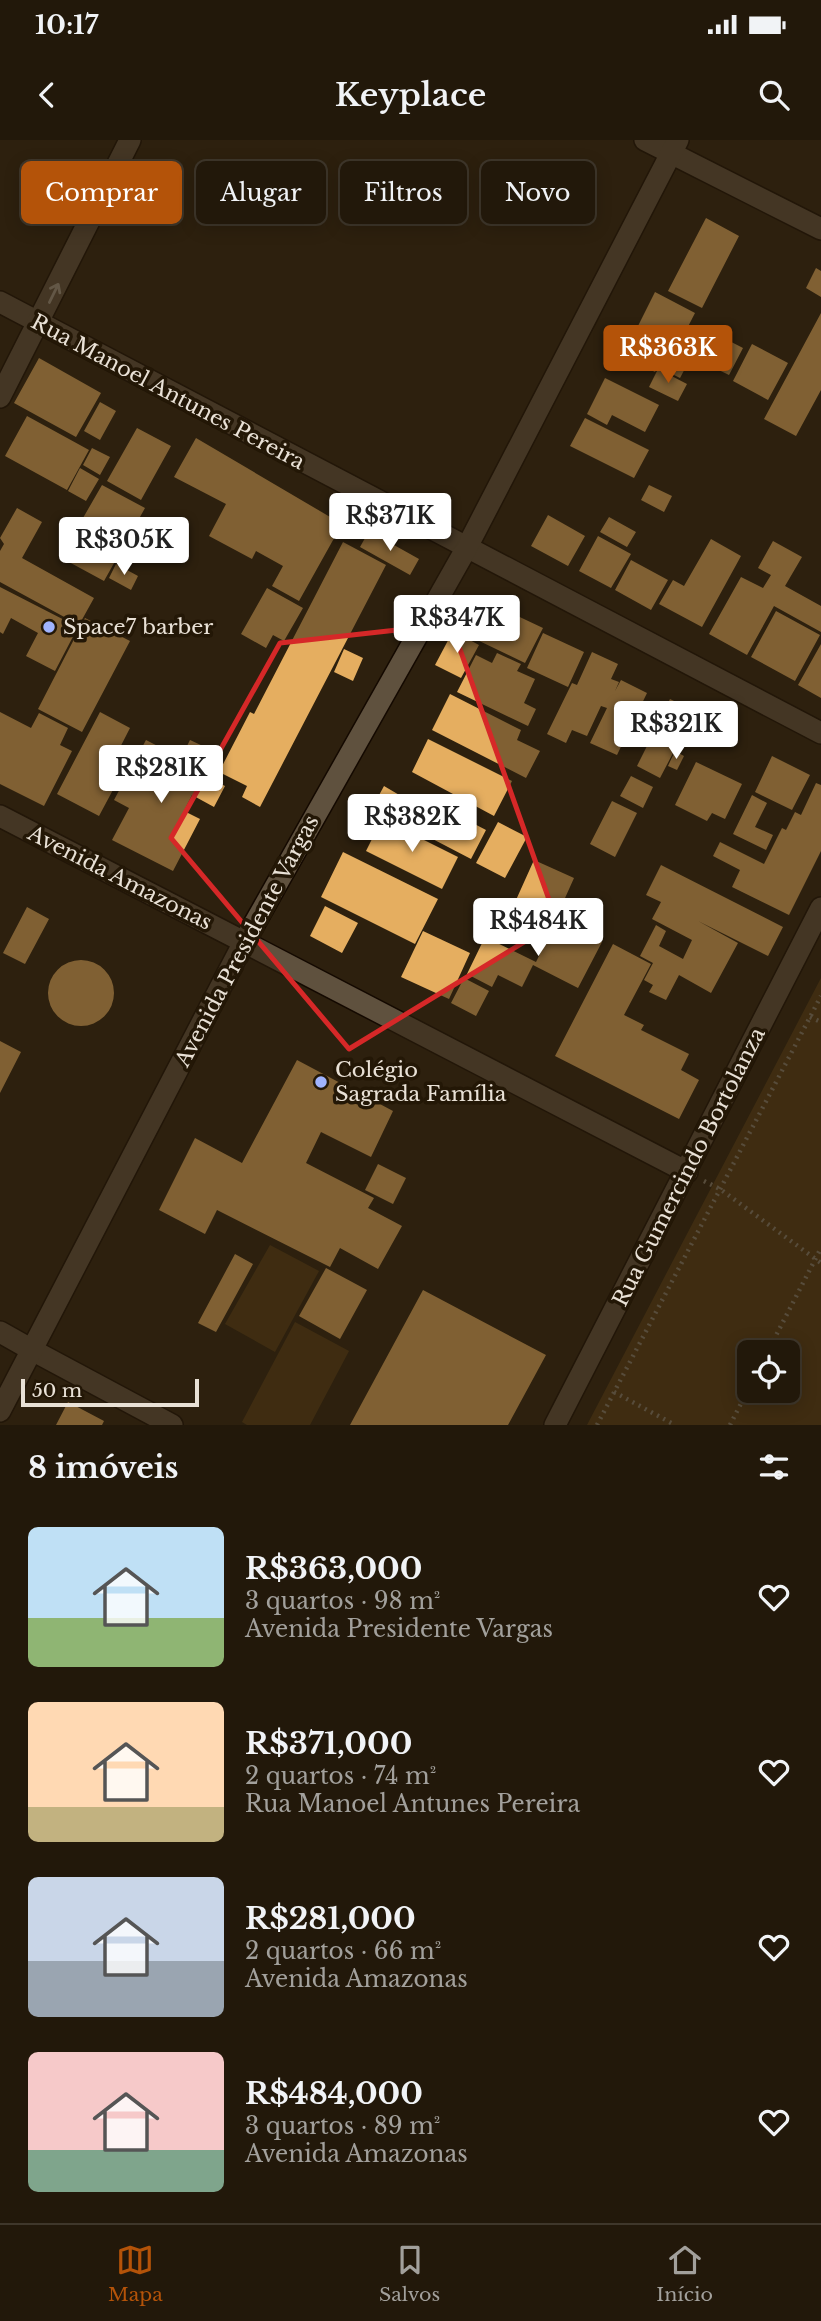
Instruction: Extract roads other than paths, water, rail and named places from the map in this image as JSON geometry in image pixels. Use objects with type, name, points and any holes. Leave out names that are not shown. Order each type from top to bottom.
[{"type":"street","points":[[0,397],[130,140]]},
{"type":"street","points":[[645,140],[674,146],[821,229]]},
{"type":"street","name":"Avenida Presidente Vargas","points":[[0,1411],[244,942],[466,548],[674,146]]},
{"type":"street","name":"Rua Manoel Antunes Pereira","points":[[0,302],[821,733]]},
{"type":"street","name":"Avenida Amazonas","points":[[0,816],[687,1172]]},
{"type":"street","name":"Rua Gumercindo Bortolanza","points":[[555,1425],[821,908]]},
{"type":"street","points":[[0,1332],[172,1425]]},
{"type":"place","name":"Space7 barber","points":[[49,627]]},
{"type":"place","name":"Colégio Sagrada Família","points":[[321,1082]]}]
